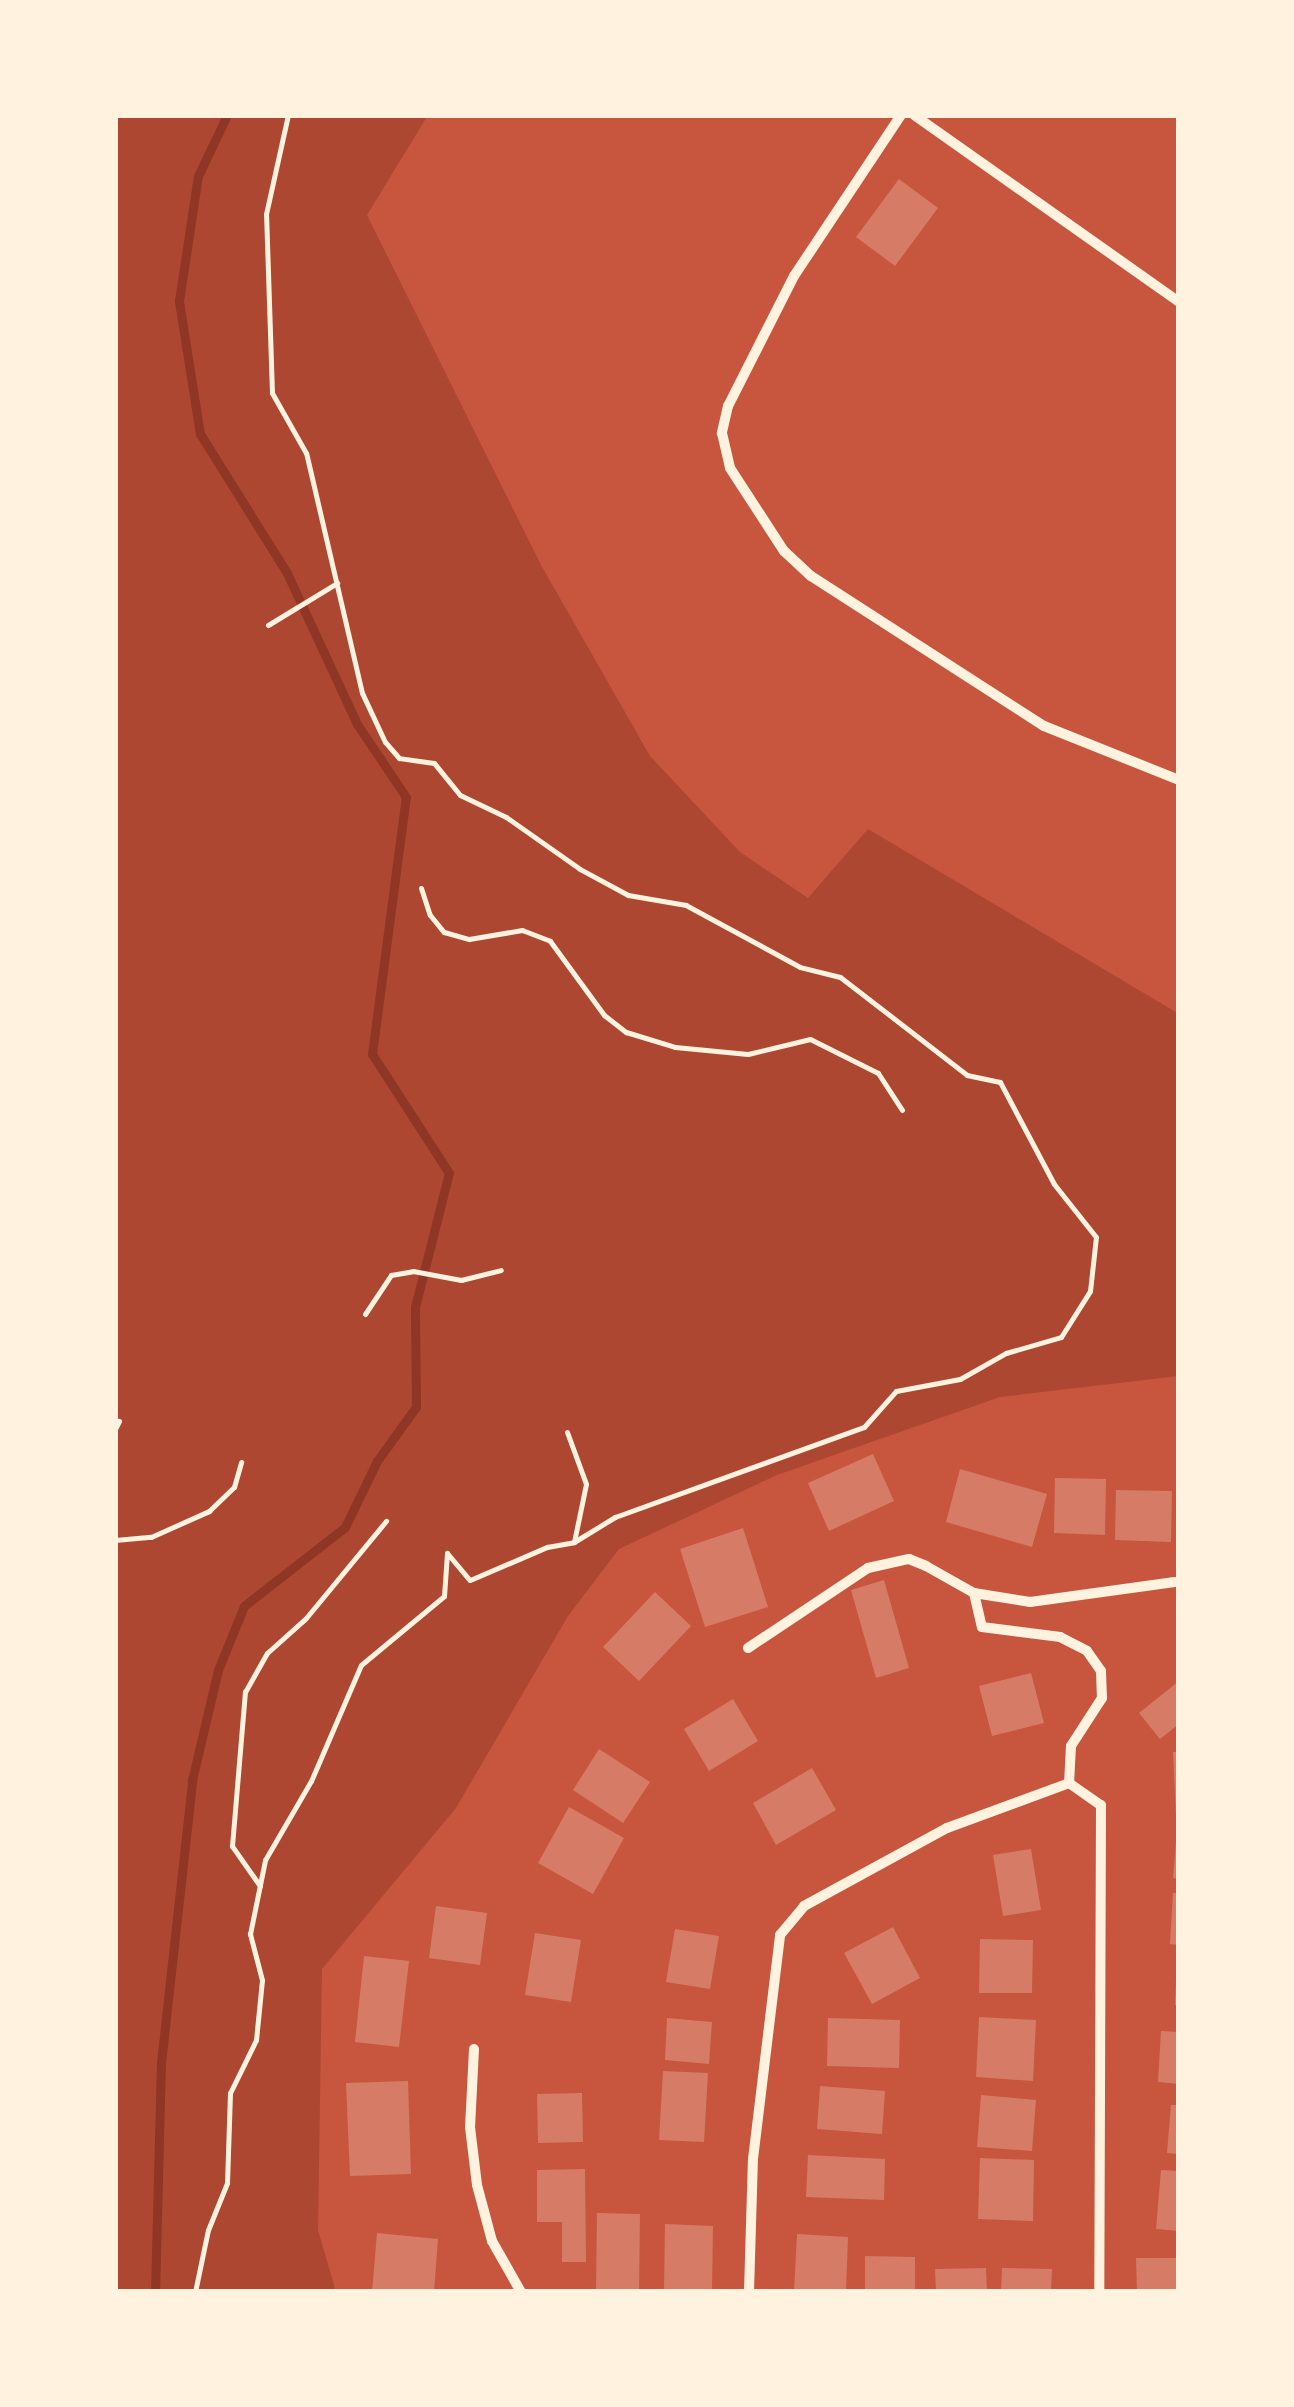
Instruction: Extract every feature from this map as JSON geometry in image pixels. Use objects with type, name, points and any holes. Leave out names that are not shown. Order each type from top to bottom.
[{"type":"street","points":[[900,115],[794,276],[728,406],[722,433],[730,468],[784,552],[811,576],[1044,726],[1179,780]]},
{"type":"street","points":[[914,115],[1179,302]]},
{"type":"street","points":[[748,1648],[868,1568],[909,1559],[974,1593],[1030,1602],[1175,1582]]},
{"type":"street","points":[[974,1593],[982,1627],[1060,1637],[1087,1651],[1101,1671],[1102,1698],[1071,1746],[1068,1784]]},
{"type":"street","points":[[749,2292],[753,2159],[780,1936],[804,1906],[947,1828],[1068,1784]]},
{"type":"street","points":[[1068,1784],[1101,1805],[1099,2292]]},
{"type":"street","points":[[474,2049],[470,2127],[476,2184],[492,2241],[521,2292]]},
{"type":"path","points":[[195,2292],[208,2230],[226,2183],[230,2092],[256,2040],[262,1980],[250,1934],[266,1860],[311,1781],[361,1665],[444,1596],[447,1553],[470,1580],[510,1560],[574,1542],[615,1518],[864,1427],[896,1391],[960,1378],[1006,1353],[1061,1337],[1090,1291],[1096,1237],[1054,1184],[1000,1082],[967,1075],[840,977],[800,967],[686,905],[628,895],[460,795],[434,763],[400,758],[384,742],[362,693],[306,453],[272,393],[266,214],[288,115]]},
{"type":"path","points":[[268,625],[337,583]]},
{"type":"path","points":[[422,888],[430,915],[444,932],[469,939],[522,930],[550,941],[604,1014],[626,1032],[674,1048],[748,1054],[810,1039],[878,1072],[902,1110]]},
{"type":"path","points":[[365,1314],[390,1275],[413,1271],[438,1279],[483,1278],[502,1270]]},
{"type":"path","points":[[115,1429],[119,1421]]},
{"type":"path","points":[[566,1432],[586,1484],[574,1542]]},
{"type":"path","points":[[115,1540],[151,1537],[209,1511],[234,1488],[240,1462]]},
{"type":"path","points":[[261,1889],[232,1846],[245,1692],[267,1653],[306,1618],[386,1521]]},
{"type":"shaded area","points":[[115,115],[428,115],[367,215],[541,565],[650,756],[740,852],[808,898],[868,829],[1179,1014],[1179,1376],[1000,1397],[777,1475],[619,1549],[568,1616],[456,1808],[322,1969],[318,2230],[336,2292],[115,2292]]},
{"type":"building","points":[[899,179],[938,208],[895,266],[856,237]]},
{"type":"building","points":[[873,1454],[894,1501],[829,1531],[808,1483]]},
{"type":"building","points":[[960,1469],[1047,1494],[1032,1547],[946,1522]]},
{"type":"building","points":[[1055,1478],[1106,1479],[1105,1535],[1054,1533]]},
{"type":"building","points":[[1116,1490],[1172,1491],[1171,1542],[1115,1540]]},
{"type":"building","points":[[743,1528],[768,1607],[705,1627],[680,1549]]},
{"type":"building","points":[[884,1580],[909,1668],[876,1678],[851,1590]]},
{"type":"building","points":[[655,1592],[691,1626],[639,1681],[603,1647]]},
{"type":"building","points":[[1031,1673],[1044,1723],[992,1736],[979,1686]]},
{"type":"building","points":[[1179,1681],[1179,1724],[1160,1739],[1139,1713]]},
{"type":"building","points":[[733,1699],[758,1741],[709,1771],[684,1729]]},
{"type":"building","points":[[599,1749],[650,1782],[623,1823],[573,1790]]},
{"type":"building","points":[[1173,1752],[1179,1752],[1179,1816],[1176,1816]]},
{"type":"building","points":[[812,1768],[836,1810],[776,1845],[753,1803]]},
{"type":"building","points":[[569,1807],[624,1838],[593,1894],[538,1863]]},
{"type":"building","points":[[1179,1841],[1179,1879],[1173,1878]]},
{"type":"building","points":[[1031,1849],[1041,1910],[1003,1916],[993,1855]]},
{"type":"building","points":[[1173,1893],[1179,1893],[1179,1945],[1170,1944]]},
{"type":"building","points":[[436,1906],[487,1913],[480,1965],[429,1958]]},
{"type":"building","points":[[893,1927],[920,1978],[872,2004],[844,1953]]},
{"type":"building","points":[[675,1929],[719,1936],[710,1989],[666,1982]]},
{"type":"building","points":[[535,1933],[581,1940],[571,2002],[525,1995]]},
{"type":"building","points":[[980,1939],[1033,1940],[1032,1993],[979,1993]]},
{"type":"building","points":[[364,1956],[409,1961],[399,2047],[355,2042]]},
{"type":"building","points":[[1179,1980],[1179,2005],[1175,2005]]},
{"type":"building","points":[[979,2017],[1036,2020],[1033,2081],[976,2077]]},
{"type":"building","points":[[667,2018],[712,2022],[709,2064],[665,2060]]},
{"type":"building","points":[[828,2018],[900,2020],[899,2068],[827,2066]]},
{"type":"building","points":[[1161,2031],[1179,2032],[1179,2084],[1158,2082]]},
{"type":"building","points":[[663,2071],[708,2073],[704,2142],[659,2140]]},
{"type":"building","points":[[408,2081],[411,2174],[350,2176],[346,2083]]},
{"type":"building","points":[[820,2086],[885,2091],[882,2134],[817,2129]]},
{"type":"building","points":[[582,2093],[583,2142],[538,2143],[537,2094]]},
{"type":"building","points":[[981,2095],[1036,2100],[1032,2151],[977,2147]]},
{"type":"building","points":[[1171,2105],[1179,2105],[1179,2154],[1167,2153]]},
{"type":"building","points":[[808,2155],[885,2159],[884,2200],[806,2197]]},
{"type":"building","points":[[980,2158],[1034,2160],[1033,2221],[978,2219]]},
{"type":"building","points":[[585,2169],[586,2262],[562,2262],[562,2222],[537,2222],[537,2170]]},
{"type":"building","points":[[1161,2170],[1179,2171],[1179,2231],[1156,2229]]},
{"type":"building","points":[[597,2213],[640,2214],[639,2292],[596,2292]]},
{"type":"building","points":[[665,2224],[713,2226],[712,2292],[664,2292]]},
{"type":"building","points":[[377,2233],[438,2239],[434,2292],[372,2292]]},
{"type":"building","points":[[797,2234],[848,2237],[846,2292],[794,2292]]},
{"type":"building","points":[[865,2256],[915,2257],[915,2292],[865,2292]]},
{"type":"building","points":[[1136,2258],[1179,2258],[1179,2292],[1137,2292]]},
{"type":"building","points":[[986,2268],[987,2292],[936,2292],[935,2269]]},
{"type":"building","points":[[1002,2268],[1052,2269],[1051,2292],[1001,2292]]},
{"type":"waterway","points":[[155,2292],[161,2063],[192,1780],[218,1670],[244,1606],[345,1527],[377,1461],[416,1407],[415,1307],[449,1173],[372,1054],[406,797],[357,724],[287,573],[200,434],[179,301],[198,176],[227,115]]}]
